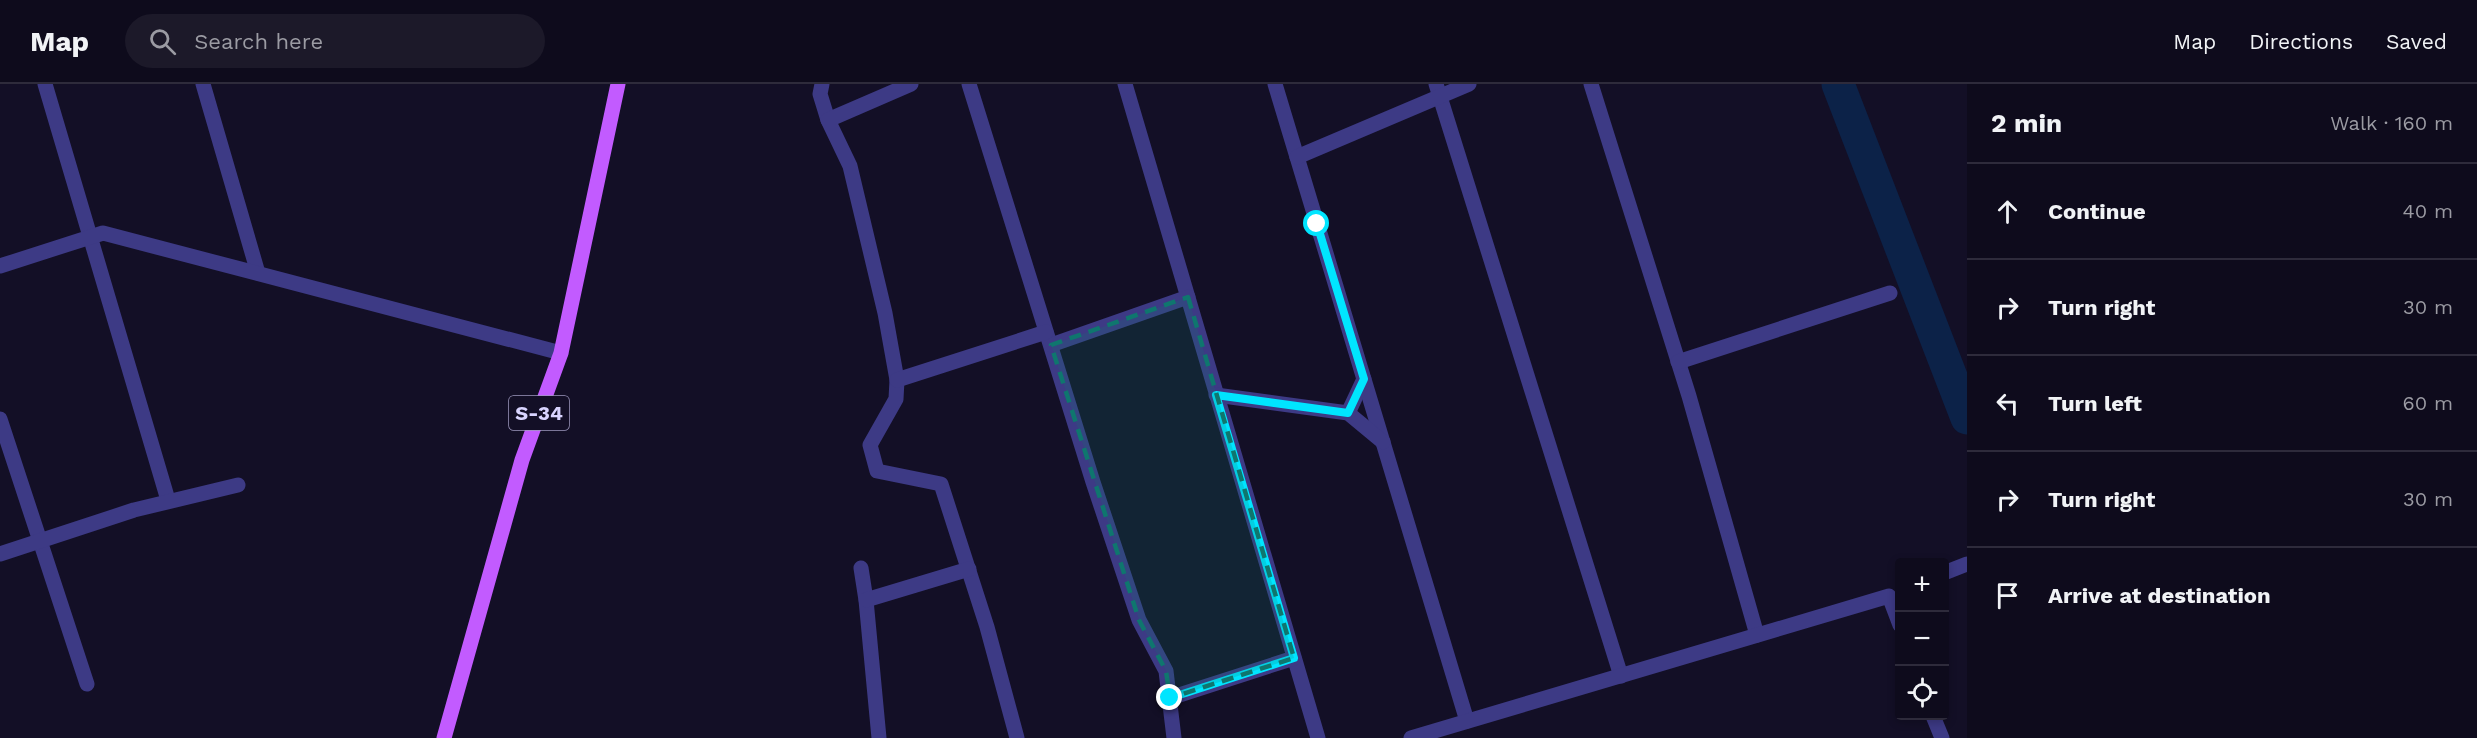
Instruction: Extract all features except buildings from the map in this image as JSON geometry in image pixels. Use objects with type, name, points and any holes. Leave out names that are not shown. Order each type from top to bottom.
[{"type":"main road","name":"S-34","points":[[444,738],[522,460],[561,353],[618,84]]},
{"type":"street","points":[[45,84],[168,500]]},
{"type":"street","points":[[203,84],[258,273]]},
{"type":"street","points":[[822,84],[820,94],[828,120],[850,166],[885,313],[897,380],[896,399],[870,445],[877,471],[941,484],[987,627],[1017,738]]},
{"type":"street","points":[[828,120],[911,84]]},
{"type":"street","points":[[969,84],[1139,620],[1166,671],[1174,738]]},
{"type":"street","points":[[1125,84],[1318,738]]},
{"type":"street","points":[[1275,84],[1467,721]]},
{"type":"street","points":[[1297,157],[1438,90],[1469,84]]},
{"type":"street","points":[[1591,84],[1678,362],[1757,635]]},
{"type":"street","points":[[1438,90],[1621,676]]},
{"type":"street","points":[[0,266],[103,233],[561,353]]},
{"type":"street","points":[[1678,362],[1890,293]]},
{"type":"street","points":[[897,380],[1188,297]]},
{"type":"street","points":[[1348,413],[1364,379]]},
{"type":"street","points":[[1216,395],[1348,413],[1383,442]]},
{"type":"street","points":[[0,419],[87,684]]},
{"type":"street","points":[[0,554],[168,500],[238,485]]},
{"type":"street","points":[[861,568],[879,738]]},
{"type":"street","points":[[866,600],[969,569]]},
{"type":"street","points":[[1411,738],[1894,594],[1897,612]]},
{"type":"street","points":[[1170,698],[1294,658]]},
{"type":"street","points":[[1935,720],[1942,738]]},
{"type":"highlighted area","points":[[1188,297],[1294,658],[1170,698],[1166,671],[1139,620],[1051,345]]},
{"type":"waterway","points":[[1838,84],[1967,418]]},
{"type":"route","points":[[1170,698],[1294,658],[1216,395],[1348,413],[1364,379],[1317,224]]}]
